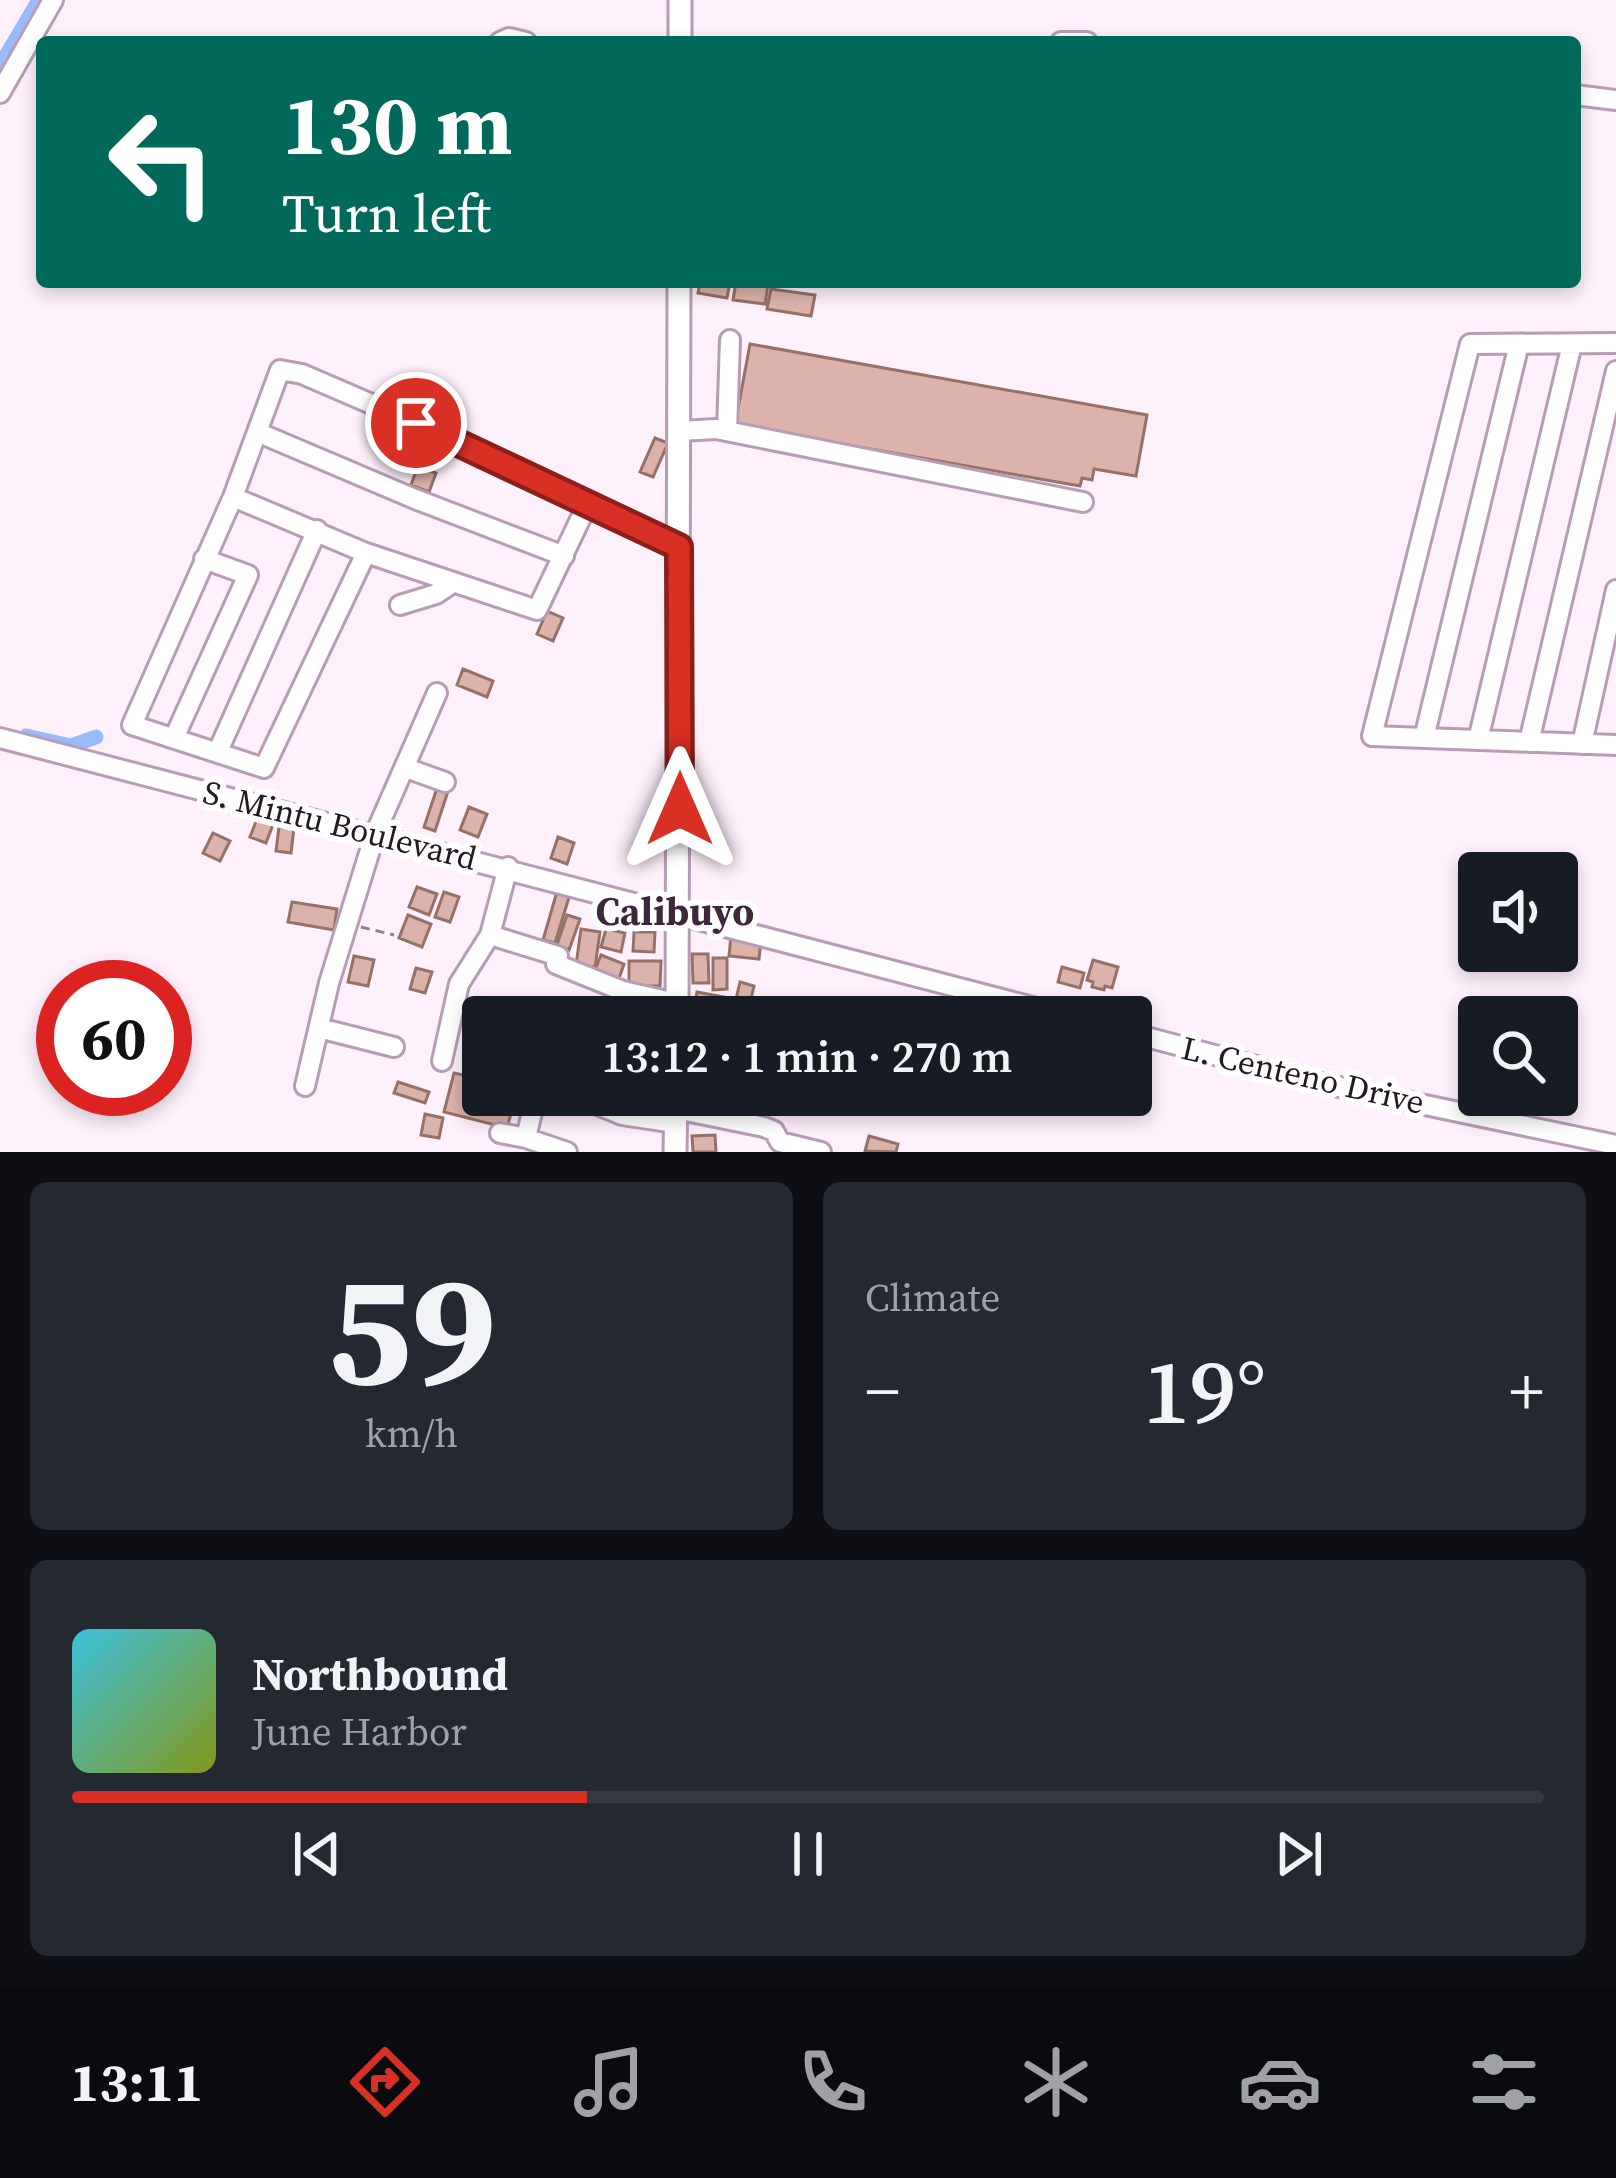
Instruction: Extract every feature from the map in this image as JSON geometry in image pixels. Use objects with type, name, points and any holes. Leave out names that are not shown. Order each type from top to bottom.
[{"type":"main road","points":[[680,0],[680,36]]},
{"type":"main road","points":[[677,996],[679,288]]},
{"type":"main road","points":[[675,1152],[676,1116]]},
{"type":"street","points":[[0,93],[53,0]]},
{"type":"street","points":[[1581,96],[1616,100]]},
{"type":"street","points":[[1448,339],[1470,344],[1616,343]]},
{"type":"street","points":[[727,431],[730,340]]},
{"type":"street","points":[[1470,344],[1372,736],[1616,745]]},
{"type":"street","points":[[1424,738],[1520,344]]},
{"type":"street","points":[[1478,740],[1572,344]]},
{"type":"street","points":[[366,553],[264,768],[132,725],[233,496],[280,370],[302,374],[454,440],[679,547]]},
{"type":"street","points":[[1529,742],[1616,370]]},
{"type":"street","points":[[679,431],[727,431],[1083,502]]},
{"type":"street","points":[[257,432],[564,556]]},
{"type":"street","points":[[233,496],[366,553],[537,610],[587,505]]},
{"type":"street","points":[[218,752],[317,530]]},
{"type":"street","points":[[174,737],[248,575],[203,559]]},
{"type":"street","points":[[400,605],[436,594],[454,582]]},
{"type":"street","points":[[1582,744],[1616,593]]},
{"type":"street","points":[[305,1086],[375,834],[437,693]]},
{"type":"street","name":"S. Mintu Boulevard","points":[[0,738],[679,913]]},
{"type":"street","points":[[406,768],[445,782]]},
{"type":"street","points":[[442,1061],[459,984],[490,935],[508,867]]},
{"type":"street","points":[[679,913],[993,996]]},
{"type":"street","points":[[490,935],[558,956],[556,964],[636,996]]},
{"type":"street","points":[[319,1028],[394,1047]]},
{"type":"street","name":"L. Centeno Drive","points":[[1152,1039],[1562,1143],[1616,1145]]},
{"type":"street","points":[[526,1138],[531,1116]]},
{"type":"street","points":[[710,1116],[764,1127],[781,1142],[821,1152]]},
{"type":"street","points":[[500,1133],[567,1152]]},
{"type":"path","points":[[347,923],[394,935]]},
{"type":"building","points":[[699,288],[729,288],[727,298],[698,293]]},
{"type":"building","points":[[735,288],[768,288],[765,304],[733,300]]},
{"type":"building","points":[[771,289],[815,295],[811,316],[767,309]]},
{"type":"building","points":[[750,344],[1147,415],[1136,476],[1094,469],[1092,480],[1082,478],[1080,486],[735,425]]},
{"type":"building","points":[[655,438],[668,443],[653,477],[640,472]]},
{"type":"building","points":[[418,466],[436,473],[429,492],[411,485]]},
{"type":"building","points":[[547,611],[563,618],[553,641],[537,634]]},
{"type":"building","points":[[463,669],[493,681],[487,697],[457,685]]},
{"type":"building","points":[[439,782],[450,785],[435,831],[424,827]]},
{"type":"building","points":[[469,807],[487,814],[478,837],[460,830]]},
{"type":"building","points":[[258,816],[274,822],[266,843],[250,837]]},
{"type":"building","points":[[279,827],[294,828],[291,853],[276,851]]},
{"type":"building","points":[[213,833],[230,841],[220,861],[203,853]]},
{"type":"building","points":[[558,837],[574,843],[567,864],[551,858]]},
{"type":"building","points":[[417,887],[437,894],[429,915],[409,907]]},
{"type":"building","points":[[558,888],[571,891],[555,943],[543,940]]},
{"type":"building","points":[[444,892],[459,897],[450,922],[435,917]]},
{"type":"building","points":[[292,902],[337,909],[334,930],[288,922]]},
{"type":"building","points":[[408,915],[431,924],[422,947],[399,938]]},
{"type":"building","points":[[567,915],[580,919],[569,950],[557,945]]},
{"type":"building","points":[[581,929],[600,932],[595,967],[576,965]]},
{"type":"building","points":[[606,929],[625,933],[621,952],[601,947]]},
{"type":"building","points":[[634,932],[655,932],[654,952],[633,951]]},
{"type":"building","points":[[731,936],[761,940],[759,959],[729,956]]},
{"type":"building","points":[[692,954],[708,954],[709,983],[693,983]]},
{"type":"building","points":[[601,955],[624,964],[617,984],[593,975]]},
{"type":"building","points":[[354,956],[374,960],[368,986],[348,982]]},
{"type":"building","points":[[713,958],[727,958],[727,989],[713,990]]},
{"type":"building","points":[[1093,960],[1118,967],[1112,988],[1092,987],[1093,982],[1087,980]]},
{"type":"building","points":[[629,961],[661,961],[660,986],[629,986]]},
{"type":"building","points":[[1062,967],[1084,973],[1080,988],[1058,982]]},
{"type":"building","points":[[416,968],[432,972],[425,993],[410,989]]},
{"type":"building","points":[[740,982],[754,986],[752,996],[737,996]]},
{"type":"building","points":[[454,1073],[462,1075],[462,1116],[510,1116],[507,1128],[444,1112]]},
{"type":"building","points":[[398,1082],[429,1092],[425,1103],[394,1093]]},
{"type":"building","points":[[425,1114],[443,1118],[439,1138],[421,1135]]},
{"type":"building","points":[[715,1135],[716,1152],[693,1152],[692,1136]]},
{"type":"building","points":[[869,1136],[898,1144],[896,1152],[865,1151]]},
{"type":"waterway","points":[[0,66],[39,0]]},
{"type":"waterway","points":[[26,736],[71,746],[96,737]]},
{"type":"district","name":"Calibuyo","points":[[675,911]]},
{"type":"route","points":[[416,423],[679,547],[680,809]]}]
